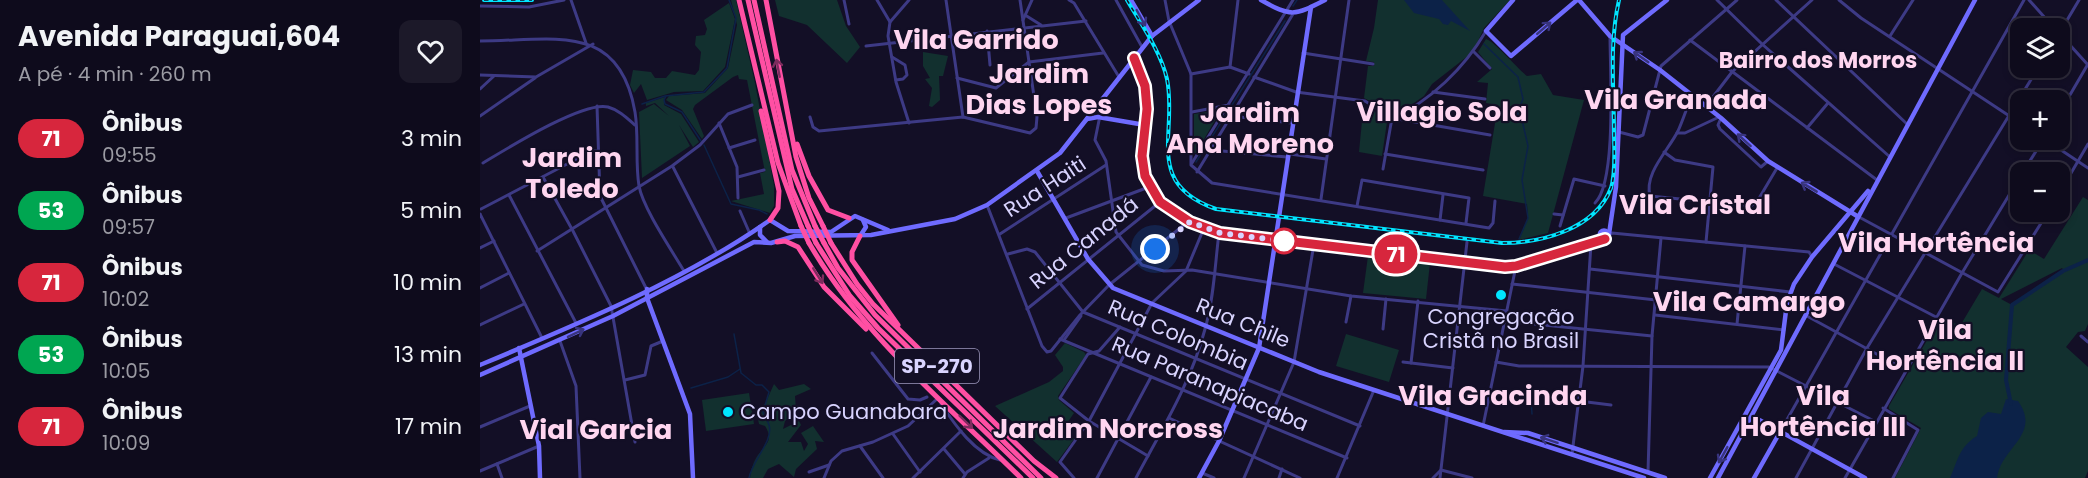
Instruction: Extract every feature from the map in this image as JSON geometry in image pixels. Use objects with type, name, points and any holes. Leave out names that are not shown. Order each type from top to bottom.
[{"type":"highway","name":"SP-270","points":[[739,0],[778,163],[804,226],[850,296],[878,328],[1033,478]]},
{"type":"highway","name":"SP-270","points":[[748,0],[792,189],[809,243],[830,279],[878,338],[1021,478]]},
{"type":"highway","name":"SP-270","points":[[755,0],[792,170],[815,226],[857,284],[908,338],[1034,461],[1056,478]]},
{"type":"highway","points":[[766,0],[789,123],[821,200],[835,215],[849,218]]},
{"type":"highway","points":[[757,74],[763,125],[779,191],[778,208],[770,220]]},
{"type":"highway","name":"SP-270","points":[[789,123],[802,176],[828,243],[844,275],[875,315],[1041,478]]},
{"type":"highway","points":[[860,237],[852,252],[852,260],[908,338]]},
{"type":"highway","points":[[777,242],[786,241],[798,247],[824,287],[846,311],[878,338]]},
{"type":"main road","points":[[1131,0],[1152,36]]},
{"type":"main road","points":[[480,375],[613,316],[754,242],[777,242],[795,236],[860,237],[955,219],[987,205],[1060,153],[1152,36],[1199,0]]},
{"type":"main road","points":[[1261,0],[1285,13],[1293,14],[1325,0]]},
{"type":"main road","points":[[1513,0],[1486,31],[1510,56],[1578,0],[1610,36],[1660,70],[1706,106],[1777,168],[1857,216]]},
{"type":"main road","points":[[1607,237],[1616,187],[1623,35],[1667,0]]},
{"type":"main road","points":[[1710,478],[1805,315],[1975,0]]},
{"type":"main road","points":[[1201,476],[1219,441],[1259,348],[1296,92],[1311,7]]},
{"type":"main road","points":[[1087,120],[1098,117],[1145,125],[1145,86],[1134,58]]},
{"type":"main road","name":"Rua Chile","points":[[1037,171],[1088,259],[1109,285],[1294,362],[1644,478]]},
{"type":"main road","points":[[1718,478],[1752,416],[1774,369],[1787,330],[1790,292],[1812,257],[1877,180]]},
{"type":"main road","points":[[480,365],[598,314],[684,271],[750,234],[770,220],[788,231],[831,232],[855,216],[888,231]]},
{"type":"main road","points":[[1591,243],[1602,232],[1610,218]]},
{"type":"main road","points":[[860,237],[866,227],[863,220]]},
{"type":"main road","points":[[760,227],[760,235],[767,242]]},
{"type":"main road","points":[[1602,232],[1607,237]]},
{"type":"main road","points":[[1275,240],[1516,266],[1607,237]]},
{"type":"main road","points":[[647,289],[647,298],[690,414],[693,478]]},
{"type":"main road","points":[[598,314],[601,317],[599,322]]},
{"type":"main road","points":[[1787,330],[1798,327]]},
{"type":"main road","points":[[519,348],[539,446],[540,478]]},
{"type":"main road","points":[[1752,416],[1865,478]]},
{"type":"main road","name":"Rua Chile","points":[[1496,430],[1517,431],[1665,478]]},
{"type":"main road","points":[[1516,437],[1514,433],[1517,431]]},
{"type":"main road","points":[[1754,478],[1780,432]]},
{"type":"street","points":[[480,6],[529,7],[564,0]]},
{"type":"street","points":[[571,0],[586,43]]},
{"type":"street","points":[[844,0],[849,24]]},
{"type":"street","points":[[877,0],[890,22],[890,43],[896,80],[909,123]]},
{"type":"street","points":[[890,22],[909,0]]},
{"type":"street","points":[[946,0],[963,117]]},
{"type":"street","points":[[810,117],[813,127],[819,131],[963,117],[1030,133],[1036,128],[1020,0]]},
{"type":"street","points":[[1022,25],[1032,0]]},
{"type":"street","points":[[1069,0],[1074,3],[1086,21],[1119,77]]},
{"type":"street","points":[[1116,0],[1143,47]]},
{"type":"street","points":[[1165,0],[1169,21],[1191,74],[1191,165],[1212,183],[1227,187],[1282,192],[1492,228],[1495,201]]},
{"type":"street","points":[[1230,67],[1238,0]]},
{"type":"street","points":[[1191,165],[1293,0]]},
{"type":"street","points":[[1321,199],[1350,0]]},
{"type":"street","points":[[1718,0],[1762,44],[1890,157]]},
{"type":"street","points":[[1619,132],[1638,137],[1643,135],[1660,70],[1690,40],[1737,0]]},
{"type":"street","points":[[1776,0],[1907,124]]},
{"type":"street","points":[[1706,106],[1732,72],[1812,0]]},
{"type":"street","points":[[1839,0],[2009,115]]},
{"type":"street","points":[[1890,36],[1913,0]]},
{"type":"street","points":[[1780,432],[2024,0]]},
{"type":"street","points":[[2029,0],[2045,18]]},
{"type":"street","points":[[2069,18],[2079,0]]},
{"type":"street","points":[[1197,172],[1293,14]]},
{"type":"street","points":[[1025,15],[1041,25]]},
{"type":"street","points":[[866,46],[1022,25],[1086,21]]},
{"type":"street","points":[[987,31],[990,65]]},
{"type":"street","points":[[1392,118],[1409,110],[1433,92],[1474,52],[1486,31]]},
{"type":"street","points":[[1594,204],[1605,186],[1610,138],[1610,36]]},
{"type":"street","points":[[1690,40],[1877,180]]},
{"type":"street","points":[[480,41],[586,43],[611,57],[626,78],[636,126],[639,187],[684,271]]},
{"type":"street","points":[[2070,44],[2088,64],[2070,95]]},
{"type":"street","points":[[480,116],[536,77],[593,45]]},
{"type":"street","points":[[1474,52],[1490,68]]},
{"type":"street","points":[[957,78],[996,88],[1029,62],[1103,53]]},
{"type":"street","points":[[1303,53],[1373,64]]},
{"type":"street","points":[[892,57],[905,65],[906,71],[903,79],[896,80]]},
{"type":"street","points":[[1191,74],[1230,67],[1249,74]]},
{"type":"street","points":[[1259,70],[1262,80]]},
{"type":"street","points":[[480,75],[536,77]]},
{"type":"street","points":[[480,89],[495,75]]},
{"type":"street","points":[[1254,77],[1296,92],[1365,101],[1392,118],[1490,135]]},
{"type":"street","points":[[1796,478],[1867,348],[2032,78]]},
{"type":"street","points":[[1433,92],[1485,99]]},
{"type":"street","points":[[1692,95],[1677,133],[1658,160],[1649,195],[1710,203],[1754,205],[1777,168]]},
{"type":"street","points":[[1105,96],[1098,117],[1095,140],[1107,164],[1118,236],[1139,262],[1164,271],[1186,271],[1269,282],[1351,296],[1506,311]]},
{"type":"street","points":[[1808,128],[1828,103]]},
{"type":"street","points":[[537,251],[573,231],[672,166],[702,143],[734,110],[752,105]]},
{"type":"street","points":[[1192,112],[1229,105]]},
{"type":"street","points":[[483,163],[575,113],[597,106],[609,107],[636,126]]},
{"type":"street","points":[[597,106],[600,196],[605,210],[647,289]]},
{"type":"street","points":[[1236,108],[1242,118]]},
{"type":"street","points":[[1231,116],[1292,123]]},
{"type":"street","points":[[1383,169],[1392,118]]},
{"type":"street","points":[[1677,133],[1685,133],[1720,118]]},
{"type":"street","points":[[1720,118],[1718,125],[1720,129],[1747,155],[1761,167],[1765,167],[1768,161]]},
{"type":"street","points":[[719,123],[737,167],[738,198]]},
{"type":"street","points":[[1145,125],[1142,156],[1149,187],[1160,202],[1190,222],[1204,228],[1220,233],[1275,240]]},
{"type":"street","points":[[729,148],[755,140]]},
{"type":"street","points":[[1216,140],[1216,147],[1220,151]]},
{"type":"street","points":[[2070,175],[2088,144]]},
{"type":"street","points":[[1210,150],[1326,159]]},
{"type":"street","points":[[2061,150],[2088,168]]},
{"type":"street","points":[[542,338],[480,211],[592,151],[598,151]]},
{"type":"street","points":[[1664,152],[1675,160],[1713,167],[1706,242]]},
{"type":"street","points":[[1385,154],[1483,170]]},
{"type":"street","name":"Rua Haiti","points":[[1000,234],[1107,164]]},
{"type":"street","points":[[672,166],[717,253]]},
{"type":"street","points":[[738,177],[764,170]]},
{"type":"street","points":[[543,177],[611,306],[635,442]]},
{"type":"street","points":[[1560,226],[1574,178],[1605,186]]},
{"type":"street","points":[[1357,206],[1362,180],[1469,198],[1466,223]]},
{"type":"street","points":[[1066,218],[1111,199],[1149,187]]},
{"type":"street","points":[[1440,220],[1443,194]]},
{"type":"street","points":[[1845,478],[1883,408],[2010,194]]},
{"type":"street","points":[[508,195],[576,324]]},
{"type":"street","name":"Rua Canadá","points":[[1027,309],[1160,202]]},
{"type":"street","points":[[987,205],[1044,350],[1051,351],[1109,285],[1190,222]]},
{"type":"street","points":[[740,211],[750,234]]},
{"type":"street","points":[[1554,214],[1563,215]]},
{"type":"street","points":[[1857,216],[1998,292],[2042,222]]},
{"type":"street","points":[[1074,478],[1059,463],[1089,421],[1152,303],[1186,271],[1204,228]]},
{"type":"street","points":[[1136,478],[1184,390],[1196,359],[1206,326],[1220,233]]},
{"type":"street","points":[[1607,237],[1612,233],[1809,252],[1812,257]]},
{"type":"street","points":[[1648,472],[1652,336],[1661,238]]},
{"type":"street","points":[[480,248],[494,241]]},
{"type":"street","points":[[1440,478],[1467,242]]},
{"type":"street","points":[[1572,454],[1583,366],[1591,243]]},
{"type":"street","points":[[1244,478],[1294,362],[1314,244]]},
{"type":"street","points":[[1737,325],[1746,246]]},
{"type":"street","name":"Rua Colombia","points":[[1008,254],[1031,249],[1083,312],[1360,426]]},
{"type":"street","points":[[1832,264],[1838,264],[1936,317]]},
{"type":"street","points":[[1483,426],[1516,266]]},
{"type":"street","points":[[1590,269],[1790,292]]},
{"type":"street","points":[[480,288],[509,273]]},
{"type":"street","points":[[1512,284],[1656,300]]},
{"type":"street","points":[[1346,321],[1351,296]]},
{"type":"street","points":[[1383,330],[1386,299]]},
{"type":"street","points":[[1411,363],[1418,301]]},
{"type":"street","points":[[480,325],[524,304]]},
{"type":"street","points":[[1654,315],[1787,330]]},
{"type":"street","points":[[1805,315],[1906,370]]},
{"type":"street","points":[[1504,321],[1652,336]]},
{"type":"street","points":[[1120,327],[1099,351],[1088,354],[1060,395],[1061,400],[1089,421],[1148,456]]},
{"type":"street","points":[[2080,336],[2088,342]]},
{"type":"street","name":"Rua Paranapiacaba","points":[[1062,340],[1347,458]]},
{"type":"street","points":[[560,341],[576,386],[580,478]]},
{"type":"street","points":[[624,380],[645,375],[651,346],[663,341]]},
{"type":"street","points":[[872,352],[908,399],[914,401],[929,397],[938,399],[961,431],[989,458],[1004,461]]},
{"type":"street","points":[[1403,362],[1453,368]]},
{"type":"street","points":[[1496,362],[1519,366],[1774,369],[1876,422]]},
{"type":"street","points":[[1097,478],[1151,377]]},
{"type":"street","points":[[924,382],[929,397]]},
{"type":"street","points":[[1337,478],[1374,390]]},
{"type":"street","points":[[824,478],[829,465],[842,451],[893,434],[908,426],[938,399]]},
{"type":"street","points":[[1579,401],[1611,405]]},
{"type":"street","points":[[480,427],[531,405]]},
{"type":"street","points":[[1883,408],[1918,430],[1893,478]]},
{"type":"street","points":[[1169,418],[1300,478]]},
{"type":"street","points":[[913,478],[961,431]]},
{"type":"street","points":[[893,434],[920,472]]},
{"type":"street","points":[[480,471],[539,446]]},
{"type":"street","points":[[860,446],[884,478]]},
{"type":"street","points":[[944,449],[964,476],[989,458]]},
{"type":"street","points":[[496,464],[502,478]]},
{"type":"street","points":[[809,472],[829,465]]},
{"type":"street","points":[[1279,478],[1282,470]]},
{"type":"street","points":[[1433,478],[1441,470]]},
{"type":"street","points":[[1441,470],[1472,478]]},
{"type":"street","points":[[1201,476],[1214,478]]},
{"type":"green space","points":[[731,0],[736,0],[755,83],[774,186],[774,206],[770,213],[731,201],[764,194],[760,173],[765,172],[747,80],[739,79],[738,75],[733,77],[695,105],[693,109],[704,136],[702,139],[682,110],[666,100],[669,96],[705,93],[728,68],[737,25]]},
{"type":"green space","points":[[775,0],[837,0],[846,26],[860,47],[847,63],[807,25],[779,16]]},
{"type":"green space","points":[[1378,0],[1510,0],[1484,28],[1473,52],[1432,84],[1424,96],[1408,107],[1392,112],[1364,98],[1368,66],[1374,66],[1374,62],[1366,61]]},
{"type":"green space","points":[[729,3],[735,19],[725,67],[703,91],[674,92],[647,100],[641,84],[634,93],[630,85],[633,70],[651,72],[655,78],[666,78],[672,71],[695,75],[699,70],[701,52],[695,45],[696,36],[705,35],[707,29],[704,20]]},
{"type":"green space","points":[[1486,39],[1527,76],[1541,74],[1553,95],[1584,100],[1548,233],[1519,240],[1528,218],[1527,204],[1483,196],[1498,105],[1486,103],[1488,83],[1477,82],[1492,69],[1478,52]]},
{"type":"green space","points":[[923,52],[948,56],[943,76],[939,76],[940,100],[932,107],[929,106],[932,88],[925,79],[930,78],[923,66]]},
{"type":"green space","points":[[665,97],[664,105],[681,114],[699,142],[693,147],[679,125],[690,146],[642,178],[639,112],[654,104],[669,116],[655,103],[646,106],[646,103]]},
{"type":"green space","points":[[1372,109],[1387,122],[1382,156],[1359,152],[1362,121]]},
{"type":"green space","points":[[1221,110],[1196,153],[1194,153],[1194,114]]},
{"type":"green space","points":[[2083,197],[2088,200],[2088,324],[2085,331],[2078,332],[2066,347],[2088,367],[2088,471],[2085,478],[1895,478],[1921,428],[1889,409],[1889,406],[1941,316],[1960,326],[1982,289],[1999,298],[2029,250],[2044,259],[2067,222],[2070,222],[2070,218]],"holes":[[[2062,268],[2064,271],[2012,305],[2001,299]]]},
{"type":"green space","points":[[1368,256],[1430,263],[1426,299],[1363,293]]},
{"type":"green space","points":[[1346,334],[1399,350],[1389,382],[1336,366]]},
{"type":"green space","points":[[1065,343],[1086,355],[1058,396],[1059,400],[1074,413],[1063,429],[1074,439],[1057,462],[995,406],[1049,382],[1063,371],[1055,355]]},
{"type":"green space","points":[[774,384],[779,390],[804,384],[811,389],[795,396],[796,411],[785,421],[783,429],[799,421],[801,425],[788,442],[801,442],[804,451],[808,444],[801,433],[813,426],[824,442],[815,441],[817,449],[796,469],[794,477],[779,464],[768,469],[763,478],[750,478],[755,460],[769,438],[765,426],[759,424],[756,409],[765,404]]},
{"type":"green space","name":"Campo Guanabara","points":[[749,393],[754,424],[706,431],[702,400]]},
{"type":"water","points":[[1404,0],[1442,0],[1470,31],[1451,21],[1448,25],[1443,24],[1439,19],[1414,13]]},
{"type":"water","points":[[2006,399],[2018,401],[2024,413],[2025,423],[2018,441],[2000,467],[1997,478],[1950,478],[1963,449],[1977,436],[1981,418],[1988,412],[2001,414]]},
{"type":"waterway","points":[[642,104],[665,96],[704,92],[727,68],[736,18],[729,0]]},
{"type":"waterway","points":[[1293,6],[1297,0]]},
{"type":"waterway","points":[[1196,162],[1285,21]]},
{"type":"waterway","points":[[1484,44],[1518,77],[1523,99],[1517,113],[1522,120],[1528,146],[1522,180],[1528,218],[1519,239]]},
{"type":"waterway","points":[[666,96],[665,104],[682,112],[701,141]]},
{"type":"waterway","points":[[704,145],[731,204],[767,214]]},
{"type":"waterway","points":[[2011,404],[2006,380],[2012,305],[2063,271],[2088,260]]},
{"type":"waterway","points":[[734,334],[741,373],[756,385],[762,385],[769,392],[763,412],[770,431],[749,478]]},
{"type":"waterway","points":[[691,388],[728,377],[740,369]]},
{"type":"waterway","points":[[1530,386],[1532,414]]},
{"type":"railway","points":[[484,0],[532,0]]},
{"type":"railway","points":[[1127,0],[1150,38],[1164,69],[1169,99],[1168,155],[1171,171],[1179,185],[1193,198],[1216,209],[1502,243],[1549,237],[1580,224],[1593,214],[1611,188],[1614,175],[1613,49],[1619,0]]},
{"type":"bus line","name":"71","points":[[1134,58],[1140,70],[1147,98],[1142,156],[1149,187],[1160,202],[1190,222],[1204,228],[1220,233],[1270,240],[1505,267],[1516,266],[1605,239]]},
{"type":"place","name":"Congregação Cristâ no Brasil","points":[[1501,295]]},
{"type":"place","name":"Campo Guanabara","points":[[728,412]]},
{"type":"district","name":"Vila Garrido","points":[[976,40]]},
{"type":"district","name":"Bairro dos Morros","points":[[1818,60]]},
{"type":"district","name":"Jardim Dias Lopes","points":[[1039,90]]},
{"type":"district","name":"Vila Granada","points":[[1676,100]]},
{"type":"district","name":"Villagio Sola","points":[[1442,112]]},
{"type":"district","name":"Jardim Ana Moreno","points":[[1250,128]]},
{"type":"district","name":"Jardim Toledo","points":[[572,174]]},
{"type":"district","name":"Vila Cristal","points":[[1695,205]]},
{"type":"district","name":"Vila Hortência","points":[[1936,243]]},
{"type":"district","name":"Vila Camargo","points":[[1749,302]]},
{"type":"district","name":"Vila Hortência II","points":[[1945,346]]},
{"type":"district","name":"Vila Gracinda","points":[[1493,396]]},
{"type":"district","name":"Vila Hortência III","points":[[1823,412]]},
{"type":"district","name":"Jardim Norcross","points":[[1108,429]]},
{"type":"district","name":"Vial Garcia","points":[[596,430]]},
{"type":"route","points":[[1155,249],[1190,222],[1220,233],[1284,241]]}]
